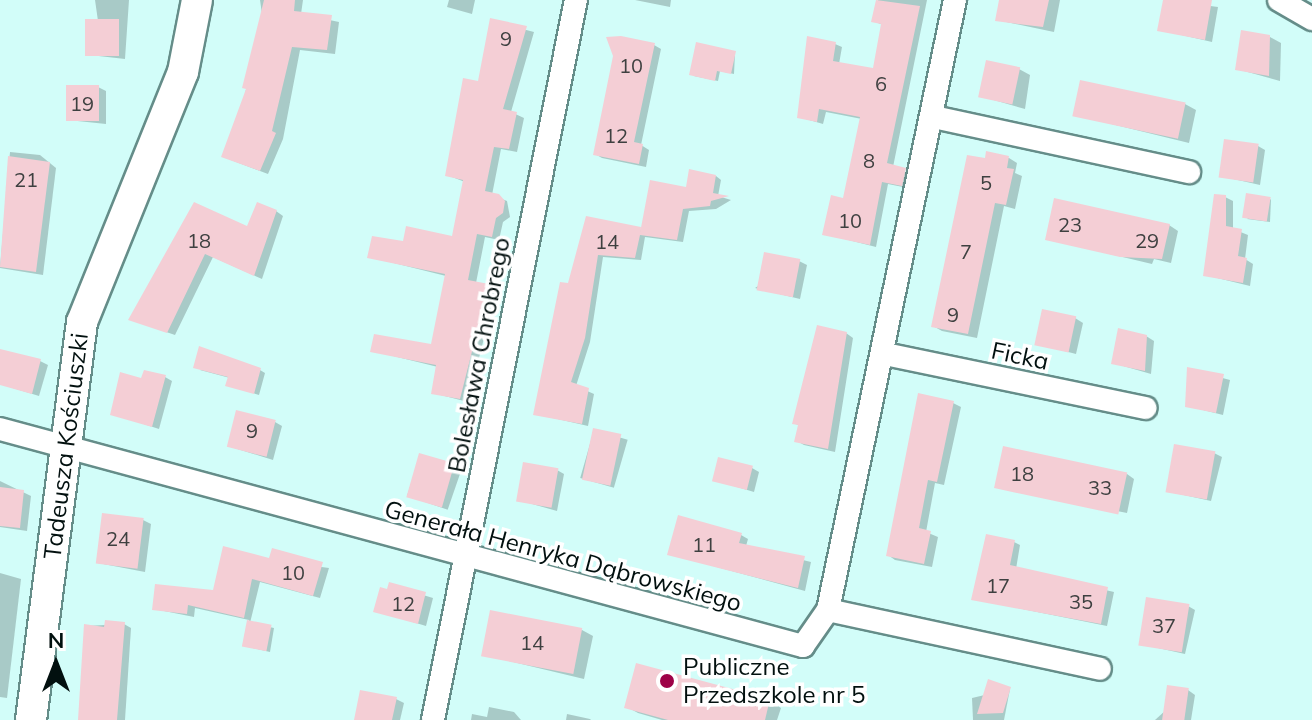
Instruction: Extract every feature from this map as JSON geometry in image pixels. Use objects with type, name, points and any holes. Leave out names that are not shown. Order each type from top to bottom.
[{"type":"street","name":"Tadeusza Kościuszki","points":[[31,720],[82,322],[183,72],[197,0]]},
{"type":"street","name":"Bolesława Chrobrego","points":[[433,720],[576,0]]},
{"type":"street","points":[[955,0],[885,354],[828,610],[1100,669]]},
{"type":"street","points":[[1279,0],[1312,19]]},
{"type":"street","points":[[934,117],[1189,172]]},
{"type":"street","name":"Ficka","points":[[885,354],[1145,408]]},
{"type":"street","name":"Generała Henryka Dąbrowskiego","points":[[0,429],[465,559],[803,646],[828,610]]},
{"type":"building","points":[[264,0],[295,0],[294,11],[332,15],[327,50],[292,47],[272,131],[276,133],[260,171],[221,157],[246,89],[242,88]]},
{"type":"building","points":[[876,0],[920,6],[887,163],[906,168],[902,186],[882,182],[870,245],[822,235],[831,195],[843,198],[860,117],[819,109],[817,122],[797,118],[807,36],[836,42],[833,61],[873,68],[881,24],[871,22]]},
{"type":"building","points":[[999,0],[1049,0],[1043,27],[995,21]]},
{"type":"building","points":[[1163,0],[1212,0],[1205,40],[1157,31]]},
{"type":"building","points":[[490,18],[527,26],[503,109],[517,112],[509,149],[494,147],[485,191],[499,194],[505,201],[503,213],[496,218],[492,237],[477,234],[468,280],[489,284],[460,399],[431,394],[436,365],[370,352],[374,334],[431,344],[445,274],[367,258],[372,236],[403,241],[406,226],[452,236],[463,180],[445,176],[463,78],[478,81]]},
{"type":"building","points":[[85,19],[119,19],[119,56],[85,56]]},
{"type":"building","points":[[1241,30],[1270,35],[1269,76],[1235,70]]},
{"type":"building","points":[[621,36],[655,43],[634,142],[643,144],[639,164],[593,155],[613,56],[606,37]]},
{"type":"building","points":[[696,42],[736,51],[731,74],[717,71],[715,81],[689,75]]},
{"type":"building","points":[[986,60],[1020,67],[1012,104],[978,97]]},
{"type":"building","points":[[1080,80],[1186,102],[1178,139],[1072,116]]},
{"type":"building","points":[[66,85],[99,85],[99,121],[66,121]]},
{"type":"building","points":[[1224,139],[1259,144],[1253,182],[1219,178]]},
{"type":"building","points":[[986,151],[1009,156],[1007,168],[1014,169],[1006,205],[995,203],[968,334],[931,327],[967,155],[985,158]]},
{"type":"building","points":[[8,156],[50,162],[36,272],[0,267]]},
{"type":"building","points":[[689,169],[716,175],[713,193],[729,196],[711,201],[710,206],[683,209],[677,240],[640,235],[635,258],[598,255],[585,338],[571,382],[589,388],[582,424],[533,415],[560,282],[568,283],[586,216],[641,227],[640,233],[650,180],[686,187]]},
{"type":"building","points":[[1246,193],[1271,197],[1267,222],[1242,218]]},
{"type":"building","points":[[1214,194],[1226,195],[1226,226],[1242,229],[1238,256],[1247,258],[1243,283],[1203,276]]},
{"type":"building","points":[[1054,198],[1170,224],[1162,259],[1120,257],[1045,240]]},
{"type":"building","points":[[194,202],[247,226],[257,202],[277,210],[254,276],[205,254],[167,333],[128,320]]},
{"type":"building","points":[[764,252],[800,259],[793,297],[757,290]]},
{"type":"building","points":[[1042,309],[1076,316],[1069,352],[1034,345]]},
{"type":"building","points":[[817,325],[847,332],[828,449],[794,442],[798,425],[792,424]]},
{"type":"building","points":[[1118,328],[1147,335],[1145,371],[1111,364]]},
{"type":"building","points":[[199,346],[261,368],[254,394],[225,386],[228,377],[193,368]]},
{"type":"building","points":[[0,349],[41,359],[32,394],[0,385]]},
{"type":"building","points":[[1187,367],[1224,374],[1216,413],[1185,407]]},
{"type":"building","points":[[144,370],[166,375],[152,427],[110,415],[120,372],[141,378]]},
{"type":"building","points":[[918,393],[954,401],[937,482],[928,480],[919,528],[931,531],[924,564],[886,556]]},
{"type":"building","points":[[236,410],[276,420],[267,457],[227,447]]},
{"type":"building","points":[[593,428],[621,434],[610,486],[582,480]]},
{"type":"building","points":[[1174,444],[1215,451],[1207,500],[1165,492]]},
{"type":"building","points":[[1003,446],[1127,472],[1118,514],[994,488]]},
{"type":"building","points":[[419,453],[455,463],[442,507],[406,497]]},
{"type":"building","points":[[718,457],[753,466],[747,490],[712,481]]},
{"type":"building","points":[[523,462],[558,468],[552,508],[516,501]]},
{"type":"building","points":[[0,487],[24,490],[20,528],[0,526]]},
{"type":"building","points":[[102,513],[144,518],[137,569],[96,564]]},
{"type":"building","points":[[678,515],[742,533],[739,543],[805,556],[798,588],[667,555]]},
{"type":"building","points":[[986,534],[1015,540],[1010,565],[1108,587],[1101,624],[971,600]]},
{"type":"building","points":[[223,546],[269,558],[272,548],[323,562],[313,596],[252,579],[244,618],[188,605],[187,614],[152,610],[155,584],[213,590]]},
{"type":"building","points":[[389,582],[426,592],[418,624],[373,612],[380,587],[387,589]]},
{"type":"building","points":[[1146,597],[1189,604],[1182,652],[1138,645]]},
{"type":"building","points":[[490,610],[582,628],[573,674],[481,656]]},
{"type":"building","points":[[105,620],[125,622],[117,720],[78,720],[84,624],[104,627]]},
{"type":"building","points":[[247,620],[272,625],[266,651],[242,647]]},
{"type":"building","name":"Publiczne Przedszkole nr 5","points":[[636,663],[770,699],[765,720],[668,720],[624,708]]},
{"type":"building","points":[[988,679],[1011,687],[1003,713],[977,714]]},
{"type":"building","points":[[1167,685],[1189,688],[1184,720],[1162,720]]},
{"type":"building","points":[[360,690],[397,697],[392,720],[354,720]]},
{"type":"place","name":"Publiczne Przedszkole nr 5","points":[[667,681]]}]
